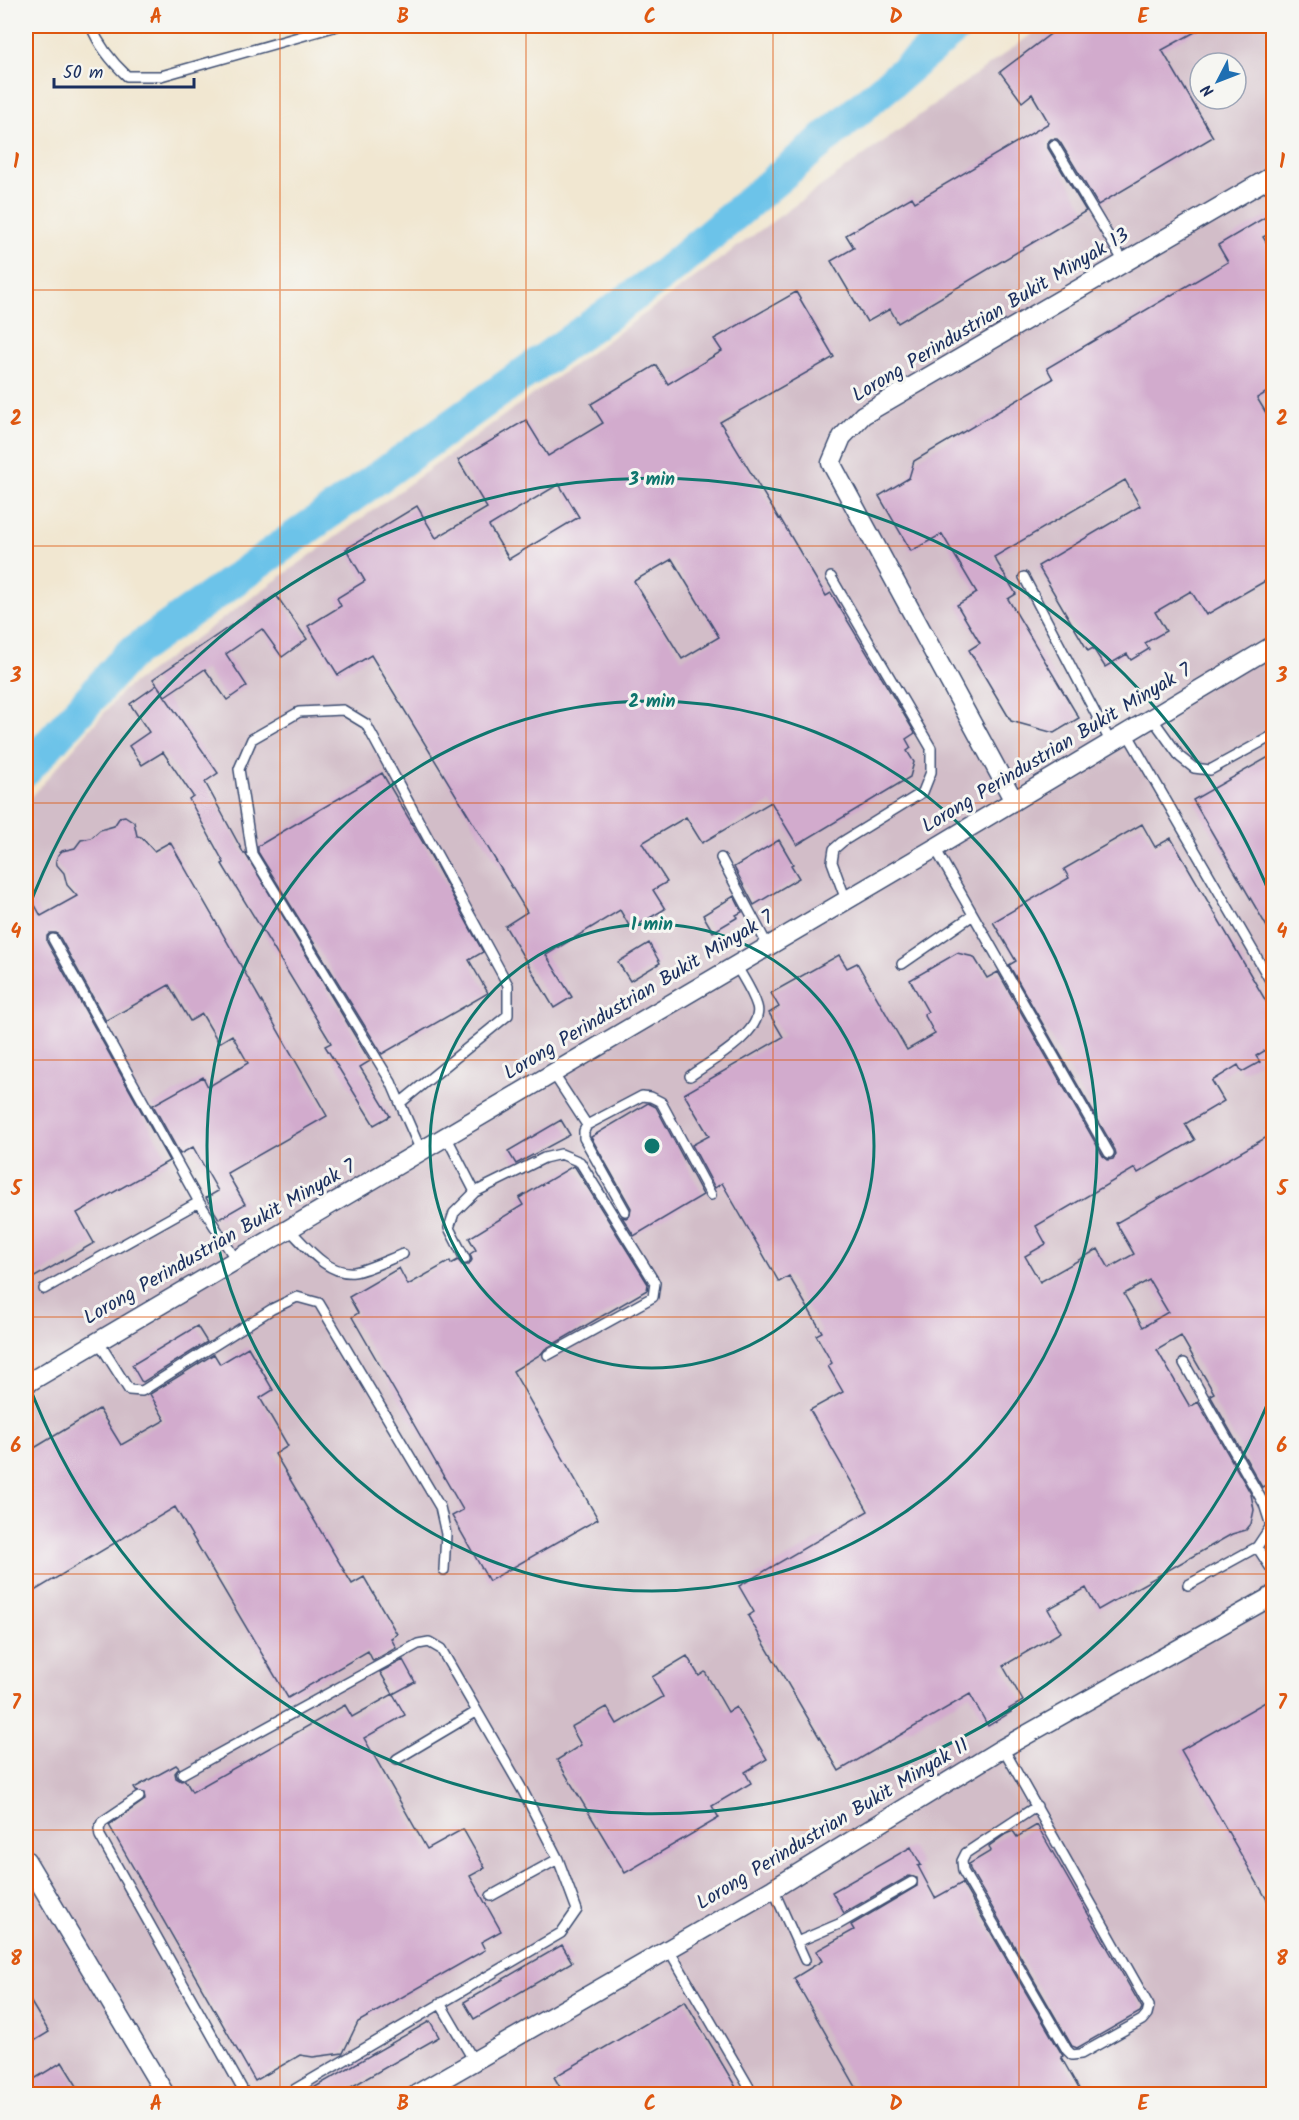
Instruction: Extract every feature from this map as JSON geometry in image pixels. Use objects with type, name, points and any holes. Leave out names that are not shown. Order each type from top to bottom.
[{"type":"street","name":"Lorong Perindustrian Bukit Minyak 13","points":[[1014,801],[831,463],[842,437],[863,416],[1274,175]]},
{"type":"street","name":"Lorong Perindustrian Bukit Minyak 7","points":[[26,1383],[935,848],[1274,645]]},
{"type":"street","name":"Lorong Perindustrian Bukit Minyak 11","points":[[417,2094],[773,1889],[1003,1748],[1274,1595]]},
{"type":"street","points":[[26,1860],[165,2094]]},
{"type":"lane","points":[[91,26],[97,41],[113,63],[127,76],[161,76],[337,26]]},
{"type":"lane","points":[[1054,144],[1124,262]]},
{"type":"lane","points":[[831,577],[931,748],[931,772],[923,792],[834,849],[832,862],[846,900]]},
{"type":"lane","points":[[1024,577],[1111,743]]},
{"type":"lane","points":[[400,1103],[508,1015],[508,984],[366,724],[343,710],[299,711],[252,739],[239,769],[252,854],[391,1082],[400,1103],[421,1151]]},
{"type":"lane","points":[[1152,718],[1179,757],[1194,768],[1210,770],[1274,735]]},
{"type":"lane","points":[[1127,733],[1274,987]]},
{"type":"lane","points":[[935,848],[1109,1153]]},
{"type":"lane","points":[[721,858],[768,946]]},
{"type":"lane","points":[[902,964],[973,915]]},
{"type":"lane","points":[[53,939],[198,1202],[236,1260]]},
{"type":"lane","points":[[690,1076],[748,1034],[757,1021],[758,1008],[736,965]]},
{"type":"lane","points":[[553,1073],[587,1125]]},
{"type":"lane","points":[[625,1210],[584,1138],[584,1131],[587,1125],[642,1096],[651,1096],[661,1102],[711,1195]]},
{"type":"lane","points":[[446,1136],[474,1192]]},
{"type":"lane","points":[[465,1259],[449,1228],[454,1213],[474,1192],[544,1158],[561,1154],[580,1162],[655,1283],[653,1297],[548,1355]]},
{"type":"lane","points":[[44,1289],[198,1202]]},
{"type":"lane","points":[[289,1229],[317,1257],[333,1269],[353,1272],[403,1254]]},
{"type":"lane","points":[[98,1341],[129,1390],[142,1390],[272,1309],[297,1297],[319,1303],[440,1507],[446,1534],[444,1570]]},
{"type":"lane","points":[[1184,1362],[1264,1504],[1271,1526],[1257,1547],[1188,1585]]},
{"type":"lane","points":[[1257,1547],[1274,1573]]},
{"type":"lane","points":[[182,1774],[418,1644],[429,1642],[441,1649],[523,1791],[558,1859],[577,1910],[561,1933],[286,2094]]},
{"type":"lane","points":[[397,1759],[476,1712]]},
{"type":"lane","points":[[1003,1748],[1036,1806],[1149,2006],[1142,2020],[1081,2054],[1072,2055],[1067,2050],[963,1871],[962,1861],[966,1853],[1036,1806]]},
{"type":"lane","points":[[139,1797],[102,1822],[99,1829],[100,1836],[245,2094]]},
{"type":"lane","points":[[491,1896],[558,1859]]},
{"type":"lane","points":[[796,1942],[839,1924],[912,1882]]},
{"type":"lane","points":[[773,1889],[804,1960]]},
{"type":"lane","points":[[669,1950],[753,2094]]},
{"type":"lane","points":[[440,2004],[474,2061]]},
{"type":"shaded area","points":[[1043,26],[1273,26],[1273,2094],[26,2094],[26,803],[124,690]]},
{"type":"building","points":[[1061,26],[1206,26],[1162,50],[1188,94],[1188,111],[1198,111],[1213,137],[1098,205],[1060,142],[1057,139],[1051,139],[1048,142],[1048,148],[1086,211],[898,323],[890,309],[867,322],[831,261],[854,248],[846,235],[912,197],[915,202],[1049,123],[1032,94],[1022,102],[1000,72]]},
{"type":"building","points":[[1274,212],[1274,231],[1263,237],[1274,254],[1274,388],[1257,398],[1274,426],[1274,576],[1206,615],[1191,591],[1155,612],[1166,631],[1145,643],[1149,649],[1131,660],[1127,654],[1105,667],[1093,648],[1088,651],[1038,566],[1140,506],[1125,480],[994,557],[1016,594],[1008,599],[1079,718],[1054,733],[1011,721],[969,650],[980,643],[957,605],[977,593],[942,534],[911,551],[879,496],[909,478],[914,461],[1053,379],[1047,368],[1228,262],[1218,245]]},
{"type":"building","points":[[796,292],[834,357],[720,422],[826,596],[831,593],[915,733],[906,739],[911,748],[907,751],[914,762],[910,777],[797,845],[771,802],[702,843],[686,817],[642,843],[667,882],[653,890],[665,909],[631,929],[620,910],[546,955],[572,997],[554,1008],[505,926],[527,912],[371,655],[338,675],[308,626],[341,606],[337,598],[365,581],[346,549],[417,506],[436,538],[487,508],[458,460],[526,420],[548,456],[603,423],[591,404],[656,365],[668,384],[722,351],[714,339]],"holes":[[[559,484],[579,517],[509,559],[489,526]],[[672,559],[719,637],[682,659],[634,581]]]},
{"type":"building","points":[[276,595],[307,639],[282,657],[262,629],[226,654],[247,686],[227,700],[205,669],[165,696],[153,679]]},
{"type":"building","points":[[157,685],[218,773],[205,782],[244,854],[370,1061],[360,1067],[390,1116],[374,1125],[325,1046],[331,1043],[222,864],[224,863],[189,799],[193,796],[163,752],[142,765],[129,746],[149,732],[130,704]]},
{"type":"building","points":[[1274,754],[1274,939],[1193,800]]},
{"type":"building","points":[[382,773],[483,952],[469,960],[488,993],[382,1054],[258,852],[258,846]]},
{"type":"building","points":[[125,816],[134,822],[137,836],[141,837],[154,851],[170,842],[327,1116],[227,1173],[245,1204],[219,1219],[206,1198],[218,1191],[193,1147],[180,1154],[153,1105],[203,1077],[208,1087],[248,1063],[232,1035],[219,1043],[202,1014],[190,1021],[169,985],[106,1021],[59,936],[56,933],[50,933],[47,936],[47,942],[169,1161],[77,1213],[94,1243],[33,1278],[26,1264],[26,889],[41,916],[77,896],[67,885],[64,873],[57,865],[58,855],[62,851],[75,848],[81,840],[91,838],[100,830],[114,826],[120,817]]},
{"type":"building","points":[[1142,824],[1155,847],[1171,838],[1274,1015],[1274,1045],[1256,1056],[1260,1062],[1242,1072],[1238,1065],[1212,1081],[1224,1101],[1185,1124],[1195,1140],[1138,1173],[1135,1168],[1036,1226],[1046,1244],[1025,1256],[1040,1282],[1098,1249],[1109,1268],[1134,1254],[1116,1223],[1274,1133],[1274,1481],[1262,1487],[1210,1395],[1214,1393],[1181,1336],[1157,1350],[1190,1407],[1198,1402],[1251,1494],[1254,1510],[1251,1524],[1246,1530],[1232,1534],[1098,1610],[1086,1588],[1048,1609],[1061,1632],[1003,1666],[1023,1701],[1009,1709],[1011,1712],[988,1726],[970,1694],[839,1771],[748,1616],[754,1612],[739,1586],[868,1511],[810,1410],[843,1392],[828,1366],[832,1363],[816,1335],[822,1332],[789,1276],[779,1282],[722,1183],[715,1188],[692,1145],[709,1136],[684,1094],[783,1037],[769,1013],[779,1007],[771,993],[839,955],[847,968],[857,963],[907,1050],[935,1034],[924,1014],[928,1012],[910,980],[957,953],[974,957],[987,978],[998,972],[1103,1156],[1108,1160],[1113,1159],[1116,1154],[1115,1150],[1009,965],[1016,961],[993,922],[1069,878],[1064,869]],"holes":[[[1149,1280],[1168,1312],[1143,1327],[1124,1294]]]},
{"type":"building","points":[[779,840],[799,878],[754,905],[734,867]]},
{"type":"building","points":[[734,896],[742,912],[736,915],[738,917],[713,932],[703,915]]},
{"type":"building","points":[[649,943],[660,963],[630,981],[618,962]]},
{"type":"building","points":[[648,1103],[656,1107],[703,1195],[634,1236],[622,1217],[626,1218],[630,1215],[631,1208],[591,1137]]},
{"type":"building","points":[[561,1120],[570,1135],[516,1164],[508,1151]]},
{"type":"building","points":[[573,1166],[648,1284],[647,1290],[545,1349],[541,1354],[513,1371],[598,1519],[489,1581],[452,1516],[463,1510],[352,1317],[358,1313],[349,1297],[399,1268],[408,1285],[450,1261],[451,1264],[458,1260],[462,1265],[469,1265],[472,1260],[470,1254],[476,1250],[469,1238],[523,1205],[519,1198]]},
{"type":"building","points":[[197,1326],[207,1342],[143,1382],[141,1381],[132,1365]]},
{"type":"building","points":[[248,1347],[273,1390],[260,1398],[288,1446],[275,1454],[352,1584],[364,1577],[397,1634],[391,1638],[396,1648],[373,1661],[368,1651],[288,1698],[175,1507],[26,1596],[26,1453],[99,1409],[121,1445],[165,1420],[150,1394],[214,1354],[220,1364]]},
{"type":"building","points":[[687,1656],[699,1676],[705,1672],[728,1712],[736,1707],[767,1759],[745,1772],[751,1783],[712,1806],[719,1818],[625,1873],[557,1760],[581,1745],[571,1727],[607,1707],[617,1724],[663,1697],[652,1677]]},
{"type":"building","points":[[403,1660],[415,1682],[393,1694],[380,1672]]},
{"type":"building","points":[[393,1694],[405,1715],[364,1738],[427,1849],[463,1829],[485,1868],[470,1876],[501,1931],[481,1942],[485,1950],[358,2022],[343,2053],[313,2057],[300,2055],[255,2081],[109,1825],[145,1800],[144,1793],[134,1788],[176,1765],[179,1768],[175,1773],[176,1778],[181,1781],[185,1780],[192,1792],[345,1705],[352,1717]]},
{"type":"building","points":[[1274,1697],[1274,1912],[1181,1750]]},
{"type":"building","points":[[1037,1825],[1142,2008],[1140,2012],[1077,2048],[1072,2046],[969,1864],[991,1851],[989,1846],[1006,1834],[1013,1831],[1017,1837]]},
{"type":"building","points":[[911,1847],[935,1898],[962,1883],[1063,2056],[1061,2057],[1082,2094],[860,2094],[794,1978],[822,1961],[816,1951],[854,1930],[851,1925],[917,1886],[917,1878],[909,1876],[844,1913],[832,1892]]},
{"type":"building","points":[[562,1945],[572,1962],[474,2019],[464,2002]]},
{"type":"building","points":[[26,1994],[49,2032],[26,2046]]},
{"type":"building","points":[[685,2001],[740,2094],[564,2094],[554,2077]]},
{"type":"building","points":[[430,2021],[439,2037],[339,2094],[303,2094]]},
{"type":"building","points":[[62,2062],[82,2094],[26,2094],[26,2084]]},
{"type":"waterway","points":[[26,770],[129,655],[664,274],[958,26]]}]
